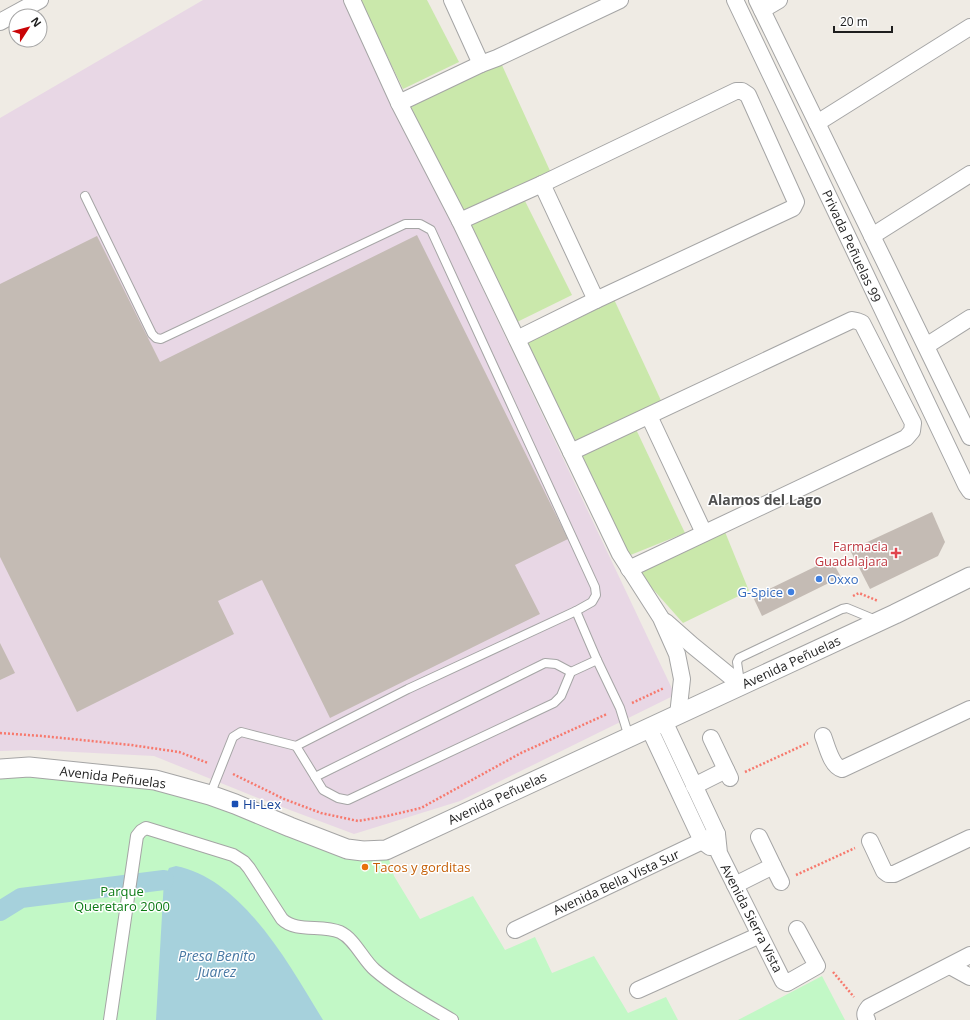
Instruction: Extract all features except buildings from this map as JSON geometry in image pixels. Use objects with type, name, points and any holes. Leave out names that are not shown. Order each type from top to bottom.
[{"type":"street","points":[[0,22],[40,0]]},
{"type":"street","points":[[352,0],[399,103],[460,221],[620,554],[661,618],[678,654],[682,679],[664,721],[702,842]]},
{"type":"street","points":[[452,0],[481,64]]},
{"type":"street","points":[[399,103],[620,0]]},
{"type":"street","name":"Privada Peñuelas 99","points":[[735,0],[970,491]]},
{"type":"street","name":"Privada Peñuelas 99","points":[[779,0],[760,5],[970,437]]},
{"type":"street","points":[[818,123],[970,27]]},
{"type":"street","points":[[772,76],[790,67]]},
{"type":"street","points":[[460,221],[542,184],[736,91],[742,91],[748,95],[796,202],[793,208],[596,300],[517,339]]},
{"type":"street","name":"Privada Peñuelas 99","points":[[872,236],[970,174]]},
{"type":"street","points":[[825,190],[845,180]]},
{"type":"street","points":[[542,184],[596,300]]},
{"type":"street","points":[[878,300],[898,290]]},
{"type":"street","points":[[926,346],[970,318]]},
{"type":"street","points":[[571,452],[852,320],[862,324],[913,423],[912,431],[906,438],[629,569]]},
{"type":"street","points":[[930,410],[952,400]]},
{"type":"street","points":[[649,416],[704,533]]},
{"type":"street","name":"Avenida Peñuelas","points":[[0,769],[29,767],[155,780],[210,795],[236,804],[346,849],[363,851],[386,850],[887,618],[970,577]]},
{"type":"street","points":[[661,618],[741,685]]},
{"type":"street","points":[[823,736],[834,764],[838,768],[842,769],[970,709]]},
{"type":"street","name":"Avenida Sierra Vista","points":[[664,721],[717,834],[719,853],[785,983],[817,966]]},
{"type":"street","points":[[694,786],[728,774],[711,738]]},
{"type":"street","points":[[110,1020],[137,836],[141,830],[146,828],[233,855],[244,862],[249,868],[282,919],[290,924],[324,928],[340,932],[345,935],[375,970],[415,999],[452,1020]]},
{"type":"street","name":"Avenida Bella Vista Sur","points":[[515,930],[717,834]]},
{"type":"street","points":[[759,837],[781,882]]},
{"type":"street","points":[[870,841],[884,871],[888,874],[894,874],[970,838]]},
{"type":"street","name":"Avenida Sierra Vista","points":[[702,842],[719,853]]},
{"type":"street","points":[[735,885],[773,866]]},
{"type":"street","points":[[797,929],[817,966]]},
{"type":"street","points":[[638,990],[760,935]]},
{"type":"street","points":[[866,1016],[869,1007],[970,955]]},
{"type":"street","points":[[950,966],[970,977]]},
{"type":"lane","points":[[84,196],[152,334],[156,338],[162,339],[405,224],[420,224],[431,230],[595,587],[596,595],[592,602],[576,611],[408,689],[296,746],[241,732],[234,736],[210,795]]},
{"type":"lane","points":[[741,685],[737,662],[739,658],[842,609],[848,608],[887,618]]},
{"type":"lane","points":[[576,611],[620,708],[629,737]]},
{"type":"lane","points":[[296,746],[323,790],[338,798],[348,800],[554,703],[561,696],[571,672],[597,660]]},
{"type":"lane","points":[[314,777],[545,663],[556,664],[571,672]]},
{"type":"path","points":[[852,596],[859,593],[880,601],[887,618]]},
{"type":"path","points":[[0,733],[89,740],[179,752],[221,768],[284,799],[321,813],[358,821],[421,808],[521,753],[682,679]]},
{"type":"path","points":[[728,774],[823,736]]},
{"type":"path","points":[[781,882],[870,841]]},
{"type":"path","points":[[817,966],[828,967],[866,1016]]},
{"type":"shaded area","points":[[203,0],[346,0],[675,695],[460,801],[354,834],[253,796],[154,756],[34,750],[0,751],[0,118]]},
{"type":"green space","points":[[360,0],[427,0],[459,62],[403,89]]},
{"type":"green space","points":[[501,63],[556,184],[465,223],[401,105]]},
{"type":"green space","points":[[524,199],[572,295],[515,323],[466,224]]},
{"type":"green space","points":[[612,295],[664,407],[571,451],[520,339]]},
{"type":"green space","points":[[634,425],[685,533],[628,556],[578,455]]},
{"type":"green space","points":[[723,527],[749,591],[683,623],[636,570]]},
{"type":"green space","name":"Parque Queretaro 2000","points":[[0,771],[155,780],[346,849],[386,850],[394,876],[420,919],[473,896],[505,950],[535,937],[552,973],[594,956],[628,1013],[666,997],[678,1020],[0,1020]]},
{"type":"green space","points":[[822,976],[845,1020],[738,1020]]},
{"type":"water","name":"Presa Benito Juarez","points":[[176,866],[200,874],[223,888],[243,906],[280,951],[323,1020],[156,1020],[164,880],[169,868]]},
{"type":"waterway","points":[[0,911],[21,898],[164,880]]},
{"type":"place","name":"Farmacia Guadalajara","points":[[896,553]]},
{"type":"place","name":"Oxxo","points":[[819,579]]},
{"type":"place","name":"G-Spice","points":[[791,592]]},
{"type":"place","name":"Hi-Lex","points":[[235,804]]},
{"type":"place","name":"Tacos y gorditas","points":[[365,867]]},
{"type":"district","name":"Alamos del Lago","points":[[765,499]]}]
